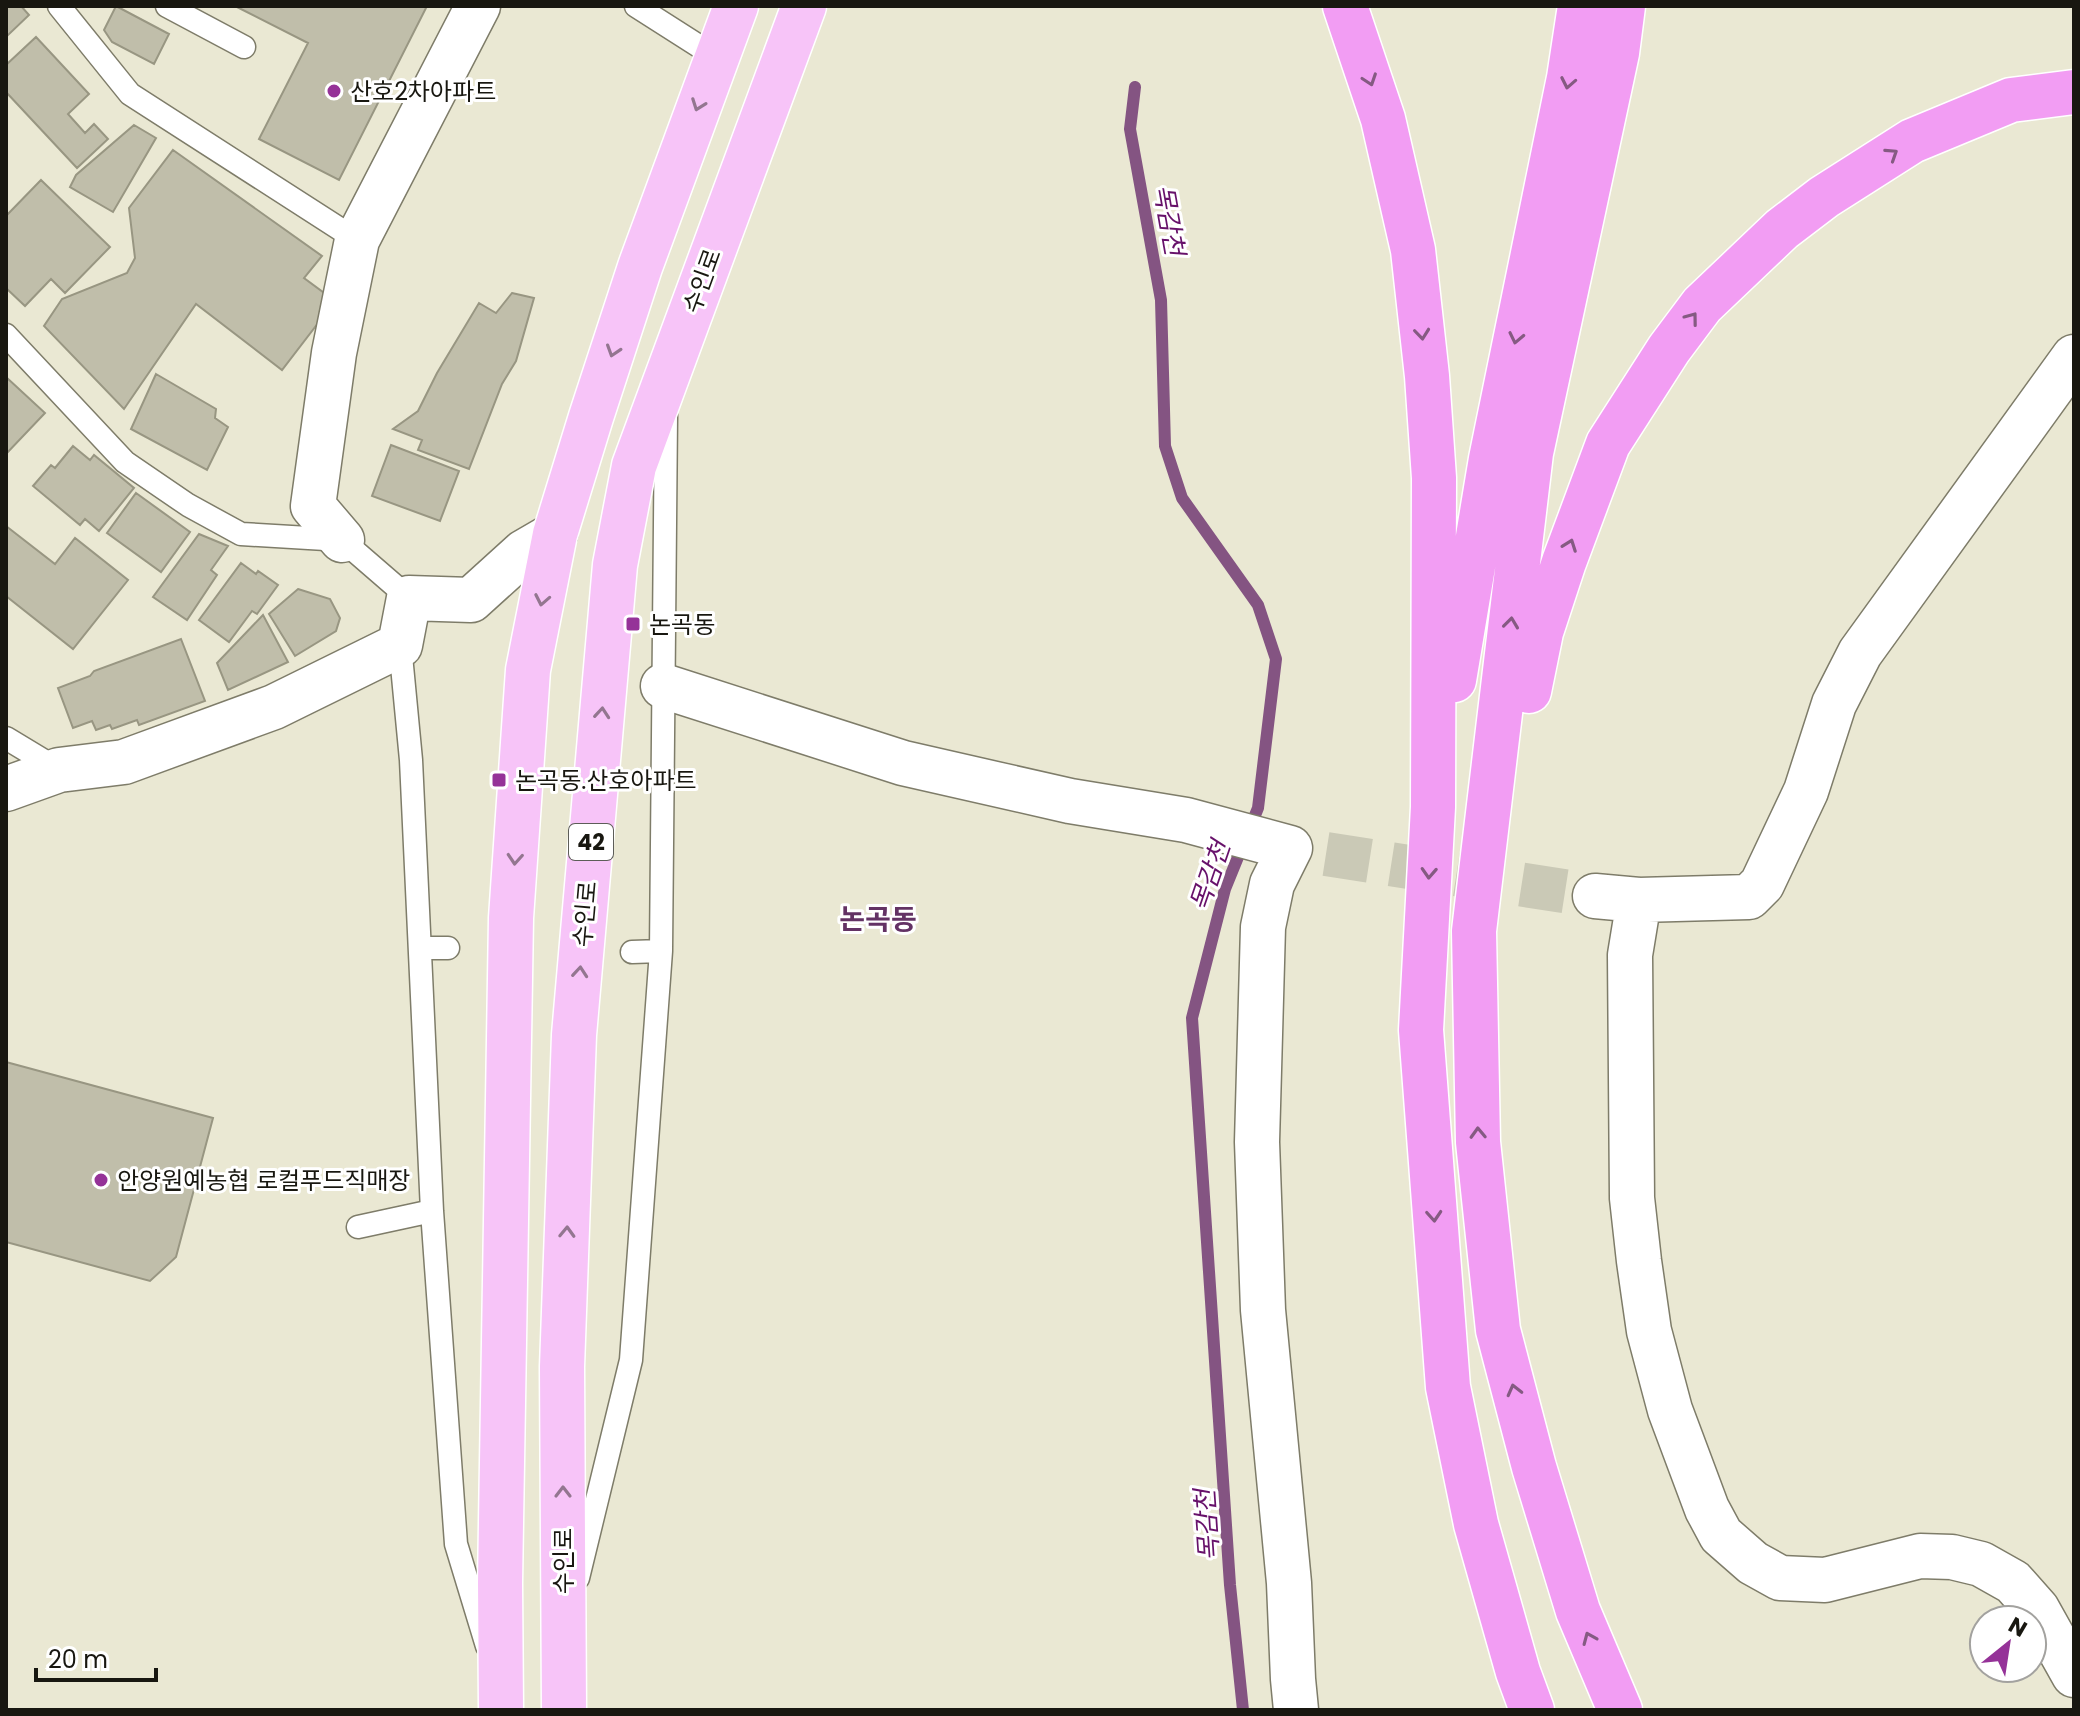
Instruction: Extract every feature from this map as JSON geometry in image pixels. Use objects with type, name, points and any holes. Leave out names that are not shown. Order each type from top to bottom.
[{"type":"highway","points":[[1345,6],[1383,119],[1413,250],[1427,376],[1434,478],[1433,807],[1421,1030],[1448,1387],[1476,1524],[1518,1672],[1532,1710]]},
{"type":"highway","points":[[1433,807],[1491,459],[1566,93],[1580,6]]},
{"type":"highway","points":[[1620,1710],[1578,1611],[1534,1467],[1498,1330],[1478,1142],[1474,931],[1531,453],[1617,53],[1623,6]]},
{"type":"highway","points":[[1474,948],[1541,632],[1608,444],[1669,349],[1702,305],[1782,229],[1824,197],[1912,141],[2011,100],[2074,92]]},
{"type":"main road","points":[[501,1702],[500,1551],[511,918],[528,670],[555,534],[640,267],[736,6]]},
{"type":"main road","name":"수인로","points":[[564,1710],[562,1367],[576,1019],[615,565],[634,466],[804,6]]},
{"type":"street","points":[[342,540],[313,506],[334,353],[357,240],[478,6]]},
{"type":"street","points":[[1595,896],[1639,900],[1749,897],[1762,884],[1806,791],[1834,704],[1860,653],[2074,357]]},
{"type":"street","points":[[6,789],[59,770],[124,762],[259,713],[400,645],[409,598],[471,600],[524,552],[555,534]]},
{"type":"street","points":[[663,686],[903,763],[1070,801],[1194,822],[1299,849],[1272,884],[1263,927],[1257,1142],[1263,1310],[1289,1583],[1296,1710]]},
{"type":"street","points":[[1639,900],[1630,955],[1632,1198],[1639,1261],[1649,1331],[1670,1410],[1707,1509],[1721,1535],[1753,1563],[1780,1578],[1825,1580],[1920,1556],[1952,1557],[1981,1564],[2013,1582],[2037,1609],[2074,1675]]},
{"type":"lane","points":[[167,6],[244,47]]},
{"type":"lane","points":[[636,6],[716,57]]},
{"type":"lane","points":[[66,9],[130,94],[357,240]]},
{"type":"lane","points":[[6,335],[125,462],[188,505],[241,534],[342,540],[409,598]]},
{"type":"lane","points":[[564,1637],[631,1360],[661,951],[666,379]]},
{"type":"lane","points":[[400,645],[411,760],[432,1211],[456,1544],[501,1702]]},
{"type":"lane","points":[[6,738],[59,770]]},
{"type":"lane","points":[[420,948],[448,948]]},
{"type":"lane","points":[[632,952],[661,951]]},
{"type":"lane","points":[[358,1227],[432,1211]]},
{"type":"building","points":[[6,6],[21,6],[29,15],[6,37]]},
{"type":"building","points":[[116,6],[169,34],[154,64],[112,42],[104,30]]},
{"type":"building","name":"산호2차아파트","points":[[235,6],[427,6],[339,180],[259,139],[308,43]]},
{"type":"building","points":[[36,37],[89,94],[68,114],[85,133],[94,124],[108,139],[77,168],[6,92],[6,65]]},
{"type":"building","points":[[134,125],[156,138],[113,212],[70,187],[76,175]]},
{"type":"building","points":[[173,150],[322,256],[304,278],[335,301],[282,370],[196,304],[124,409],[44,326],[62,299],[127,273],[135,258],[129,208]]},
{"type":"building","points":[[41,180],[110,247],[65,293],[51,279],[25,306],[6,288],[6,216]]},
{"type":"building","points":[[512,293],[534,298],[516,361],[502,384],[469,469],[418,450],[422,440],[393,429],[418,411],[479,303],[496,313]]},
{"type":"building","points":[[156,374],[216,409],[215,418],[228,427],[207,470],[131,429]]},
{"type":"building","points":[[6,377],[45,413],[6,454]]},
{"type":"building","points":[[391,445],[459,471],[440,521],[372,496]]},
{"type":"building","points":[[73,446],[90,460],[94,455],[134,488],[99,531],[85,519],[80,525],[33,486],[51,465],[55,468]]},
{"type":"building","points":[[136,493],[190,532],[161,572],[107,533]]},
{"type":"building","points":[[6,526],[55,564],[75,538],[128,580],[73,649],[6,596]]},
{"type":"building","points":[[199,534],[228,546],[211,570],[217,575],[187,620],[153,597]]},
{"type":"building","points":[[241,563],[278,585],[257,614],[252,611],[229,642],[199,620]]},
{"type":"building","points":[[298,589],[330,599],[340,618],[336,631],[295,656],[269,614]]},
{"type":"building","points":[[263,615],[288,662],[228,690],[217,663]]},
{"type":"building","points":[[181,639],[205,701],[139,725],[137,720],[112,729],[110,725],[96,730],[92,721],[73,728],[58,688],[90,676],[94,671]]},
{"type":"building","name":"안양원예농협 로컬푸드직매장","points":[[6,1062],[213,1118],[176,1257],[150,1281],[6,1242]]},
{"type":"waterway","name":"목감천","points":[[1135,87],[1130,129],[1161,300],[1165,446],[1182,498],[1258,605],[1276,659],[1258,808],[1225,889],[1192,1018],[1230,1585],[1243,1710]]},
{"type":"tunnel","points":[[1326,854],[1595,896]]},
{"type":"place","name":"산호2차아파트","points":[[334,91]]},
{"type":"place","name":"논곡동","points":[[633,624]]},
{"type":"place","name":"논곡동.산호아파트","points":[[499,780]]},
{"type":"place","name":"안양원예농협 로컬푸드직매장","points":[[101,1180]]},
{"type":"district","name":"논곡동","points":[[878,919]]}]
